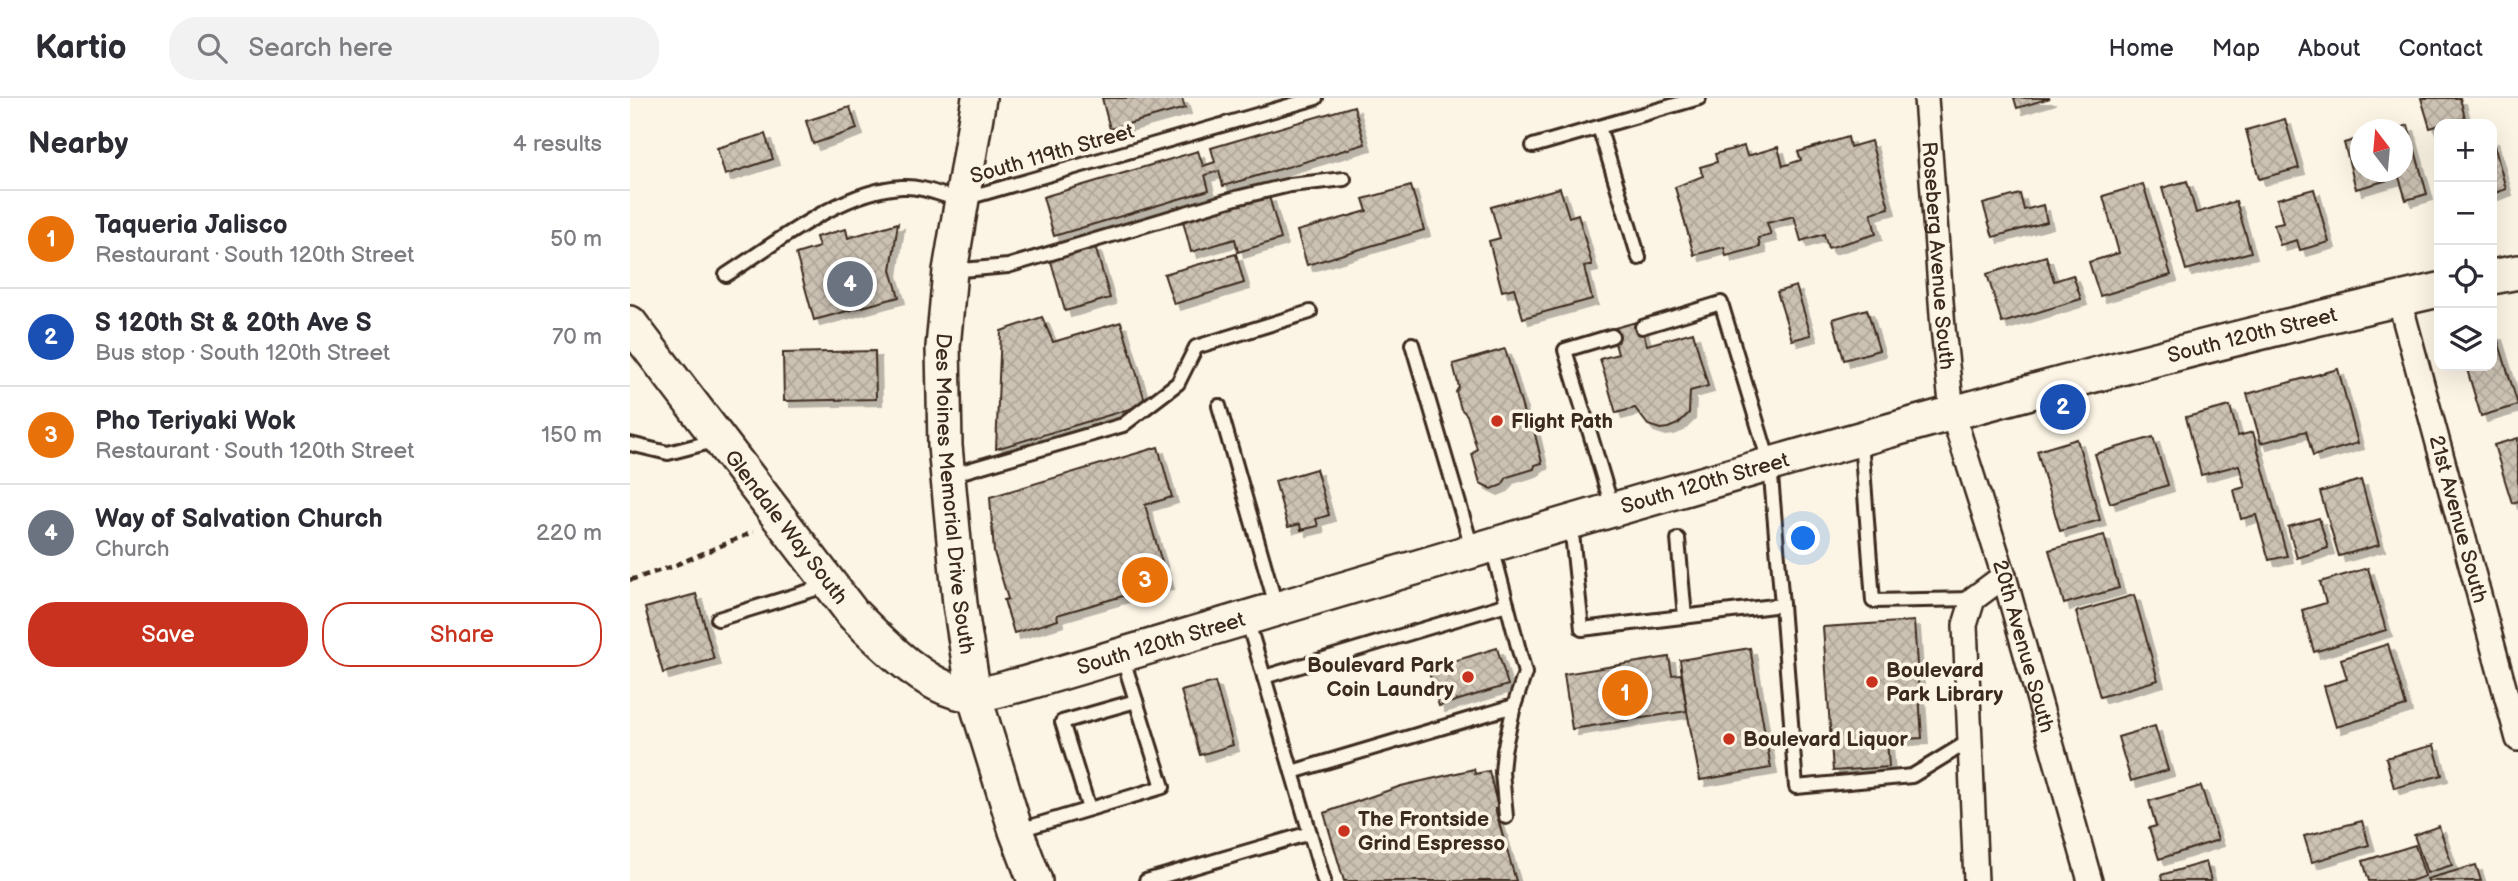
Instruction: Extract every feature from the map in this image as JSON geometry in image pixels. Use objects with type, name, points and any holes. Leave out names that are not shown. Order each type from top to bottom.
[{"type":"street","name":"Des Moines Memorial Drive South","points":[[979,98],[960,200],[943,347],[947,476],[960,604],[974,695],[1016,831],[1035,881]]},
{"type":"street","name":"Roseberg Avenue South","points":[[1926,98],[1952,412]]},
{"type":"street","points":[[2497,276],[2518,272]]},
{"type":"street","name":"South 120th Street","points":[[974,695],[1023,684],[1952,412],[2213,343],[2434,290]]},
{"type":"street","name":"21st Avenue South","points":[[2399,299],[2518,739]]},
{"type":"street","name":"Glendale Way South","points":[[630,323],[853,614],[887,648],[942,688],[974,695]]},
{"type":"street","name":"20th Avenue South","points":[[1952,412],[2004,576],[2090,881]]},
{"type":"street","points":[[1976,881],[1965,625],[1973,599],[2004,576]]},
{"type":"lane","name":"South 119th Street","points":[[960,200],[1316,98]]},
{"type":"lane","points":[[1533,146],[1699,98]]},
{"type":"lane","points":[[1599,127],[1639,258]]},
{"type":"lane","points":[[950,271],[1008,266],[1236,198],[1290,185],[1345,178]]},
{"type":"lane","points":[[726,275],[843,201],[902,187],[920,188],[960,200]]},
{"type":"lane","points":[[1642,327],[1721,303],[1770,465],[1796,787],[1912,776],[1971,740]]},
{"type":"lane","points":[[947,476],[1123,425],[1178,383],[1196,347],[1310,313]]},
{"type":"lane","points":[[1612,336],[1564,350],[1613,511]]},
{"type":"lane","points":[[1412,344],[1482,549],[1507,604],[1525,673],[1514,706],[1502,772],[1506,817]]},
{"type":"lane","points":[[1219,406],[1262,614],[1264,677],[1324,881]]},
{"type":"lane","points":[[630,444],[668,453],[719,440]]},
{"type":"lane","points":[[1861,440],[1873,601],[1973,599]]},
{"type":"lane","points":[[1571,523],[1582,629],[1782,605]]},
{"type":"lane","points":[[1678,539],[1685,617]]},
{"type":"lane","points":[[718,619],[830,585]]},
{"type":"lane","points":[[1264,677],[1507,604]]},
{"type":"lane","points":[[1016,831],[1163,787],[1122,655]]},
{"type":"lane","points":[[1089,809],[1062,722],[1136,701]]},
{"type":"lane","points":[[1292,772],[1514,706]]},
{"type":"lane","points":[[1146,881],[1310,833]]},
{"type":"path","points":[[630,580],[671,567],[781,521]]},
{"type":"building","points":[[1102,98],[1182,98],[1185,108],[1110,129]]},
{"type":"building","points":[[2014,98],[2050,98],[2017,108]]},
{"type":"building","points":[[2421,98],[2460,98],[2465,118],[2434,119],[2434,127],[2430,128]]},
{"type":"building","points":[[1354,106],[1365,144],[1223,186],[1219,171],[1205,175],[1209,190],[1054,236],[1043,197],[1198,151],[1203,166],[1215,162],[1211,148]]},
{"type":"building","points":[[850,107],[857,129],[813,144],[806,121]]},
{"type":"building","points":[[2285,119],[2299,168],[2259,179],[2246,130]]},
{"type":"building","points":[[765,134],[773,159],[725,175],[717,148]]},
{"type":"building","points":[[1848,137],[1850,147],[1871,141],[1889,208],[1871,213],[1876,234],[1828,248],[1824,234],[1801,241],[1794,216],[1767,223],[1771,235],[1758,238],[1760,247],[1726,256],[1724,247],[1694,255],[1675,187],[1703,176],[1700,167],[1717,162],[1715,154],[1744,146],[1747,156],[1778,147],[1783,166],[1801,160],[1798,152]]},
{"type":"building","points":[[2350,141],[2350,166],[2344,143]]},
{"type":"building","points":[[2413,143],[2427,194],[2406,200],[2401,182],[2413,182]]},
{"type":"building","points":[[2497,156],[2506,189],[2497,192]]},
{"type":"building","points":[[2187,181],[2196,213],[2236,201],[2251,252],[2186,270],[2162,188]]},
{"type":"building","points":[[2354,182],[2381,182],[2356,189]]},
{"type":"building","points":[[2143,184],[2171,275],[2100,296],[2089,262],[2119,253],[2103,196]]},
{"type":"building","points":[[1411,186],[1424,230],[1307,265],[1297,231],[1367,211],[1363,199]]},
{"type":"building","points":[[1560,188],[1569,217],[1578,214],[1592,265],[1584,267],[1592,299],[1523,318],[1514,288],[1502,291],[1489,241],[1500,238],[1491,207]]},
{"type":"building","points":[[2314,189],[2329,242],[2300,250],[2297,240],[2280,245],[2274,225],[2283,223],[2277,199]]},
{"type":"building","points":[[2020,194],[2024,210],[2043,205],[2047,222],[1993,237],[1983,204]]},
{"type":"building","points":[[1269,196],[1281,239],[1238,252],[1235,239],[1191,252],[1183,221]]},
{"type":"building","points":[[898,223],[891,270],[899,297],[814,320],[796,254],[819,247],[816,237],[846,229],[848,238]]},
{"type":"building","points":[[1095,246],[1110,298],[1065,311],[1050,258]]},
{"type":"building","points":[[1236,254],[1244,283],[1174,304],[1164,274]]},
{"type":"building","points":[[2046,256],[2054,281],[2073,275],[2081,299],[2002,323],[1987,274]]},
{"type":"building","points":[[1796,286],[1811,335],[1792,340],[1777,292]]},
{"type":"building","points":[[1867,309],[1879,350],[1844,360],[1833,319]]},
{"type":"building","points":[[1042,317],[1053,342],[1121,322],[1146,404],[996,449],[1001,331]]},
{"type":"building","points":[[1640,321],[1647,345],[1693,332],[1708,386],[1690,391],[1689,413],[1678,424],[1668,428],[1660,429],[1648,425],[1635,408],[1616,413],[1600,359],[1618,354],[1611,329]]},
{"type":"building","points":[[2497,337],[2518,405],[2481,416],[2468,371],[2497,371]]},
{"type":"building","name":"Flight Path","points":[[1505,349],[1528,427],[1533,426],[1542,463],[1535,465],[1534,469],[1507,477],[1502,485],[1492,489],[1480,483],[1472,454],[1477,449],[1467,415],[1461,409],[1456,392],[1459,387],[1453,364]]},
{"type":"building","points":[[875,351],[876,399],[784,401],[783,353]]},
{"type":"building","points":[[2338,369],[2358,443],[2313,456],[2306,431],[2261,443],[2247,394]]},
{"type":"building","points":[[2230,406],[2238,436],[2253,432],[2287,556],[2269,560],[2256,515],[2241,519],[2234,490],[2245,487],[2239,465],[2201,475],[2186,417]]},
{"type":"building","points":[[2153,437],[2168,485],[2110,503],[2095,454]]},
{"type":"building","points":[[2518,438],[2518,501],[2512,503],[2494,445]]},
{"type":"building","points":[[2077,439],[2100,520],[2060,531],[2037,451]]},
{"type":"building","points":[[1158,447],[1172,497],[1145,505],[1168,583],[1057,615],[1058,620],[1014,633],[1004,600],[1008,599],[994,552],[990,497]]},
{"type":"building","points":[[1316,469],[1329,515],[1316,519],[1318,526],[1301,530],[1300,524],[1288,527],[1275,481]]},
{"type":"building","points":[[2361,480],[2379,545],[2339,556],[2320,492]]},
{"type":"building","points":[[2319,518],[2328,548],[2297,558],[2288,527]]},
{"type":"building","points":[[2104,535],[2119,588],[2064,604],[2049,550]]},
{"type":"building","points":[[2368,568],[2386,630],[2314,652],[2302,610],[2326,603],[2320,582]]},
{"type":"building","points":[[696,594],[714,659],[663,673],[645,608]]},
{"type":"building","points":[[2134,595],[2158,680],[2100,697],[2076,612]]},
{"type":"building","name":"Boulevard Park Library","points":[[1914,621],[1922,738],[1887,740],[1889,767],[1833,771],[1823,627]]},
{"type":"building","points":[[2388,644],[2406,706],[2336,727],[2324,686],[2347,679],[2341,659]]},
{"type":"building","name":"Boulevard Park Coin Laundry","points":[[1497,648],[1508,685],[1439,706],[1428,669]]},
{"type":"building","name":"Boulevard Liquor","points":[[1750,648],[1771,768],[1700,780],[1680,660]]},
{"type":"building","points":[[1669,657],[1672,675],[1681,674],[1687,711],[1572,729],[1564,674]]},
{"type":"building","points":[[1215,682],[1233,745],[1200,755],[1181,691]]},
{"type":"building","points":[[2155,726],[2168,770],[2131,781],[2118,737]]},
{"type":"building","points":[[2434,745],[2442,775],[2394,788],[2386,758]]},
{"type":"building","points":[[1474,769],[1475,774],[1489,771],[1498,808],[1495,809],[1516,881],[1344,881],[1324,813],[1401,786]]},
{"type":"building","points":[[2201,786],[2218,840],[2159,859],[2149,828],[2156,826],[2149,801]]},
{"type":"building","points":[[2362,821],[2369,845],[2312,862],[2304,836]]},
{"type":"building","points":[[2439,826],[2452,865],[2427,873],[2414,835]]},
{"type":"building","points":[[2415,845],[2425,876],[2411,881],[2369,881],[2363,861]]},
{"type":"building","points":[[2206,862],[2211,881],[2162,881],[2161,875]]},
{"type":"building","points":[[2476,865],[2481,881],[2427,879]]},
{"type":"place","name":"Way of Salvation Church","points":[[850,284]]},
{"type":"place","name":"S 120th St & 20th Ave S","points":[[2063,407]]},
{"type":"place","name":"Flight Path","points":[[1497,421]]},
{"type":"place","name":"Pho Teriyaki Wok","points":[[1145,580]]},
{"type":"place","name":"Boulevard Park Coin Laundry","points":[[1468,677]]},
{"type":"place","name":"Boulevard Park Library","points":[[1872,682]]},
{"type":"place","name":"Taqueria Jalisco","points":[[1625,693]]},
{"type":"place","name":"Boulevard Liquor","points":[[1729,739]]},
{"type":"place","name":"The Frontside Grind Espresso","points":[[1344,831]]}]
